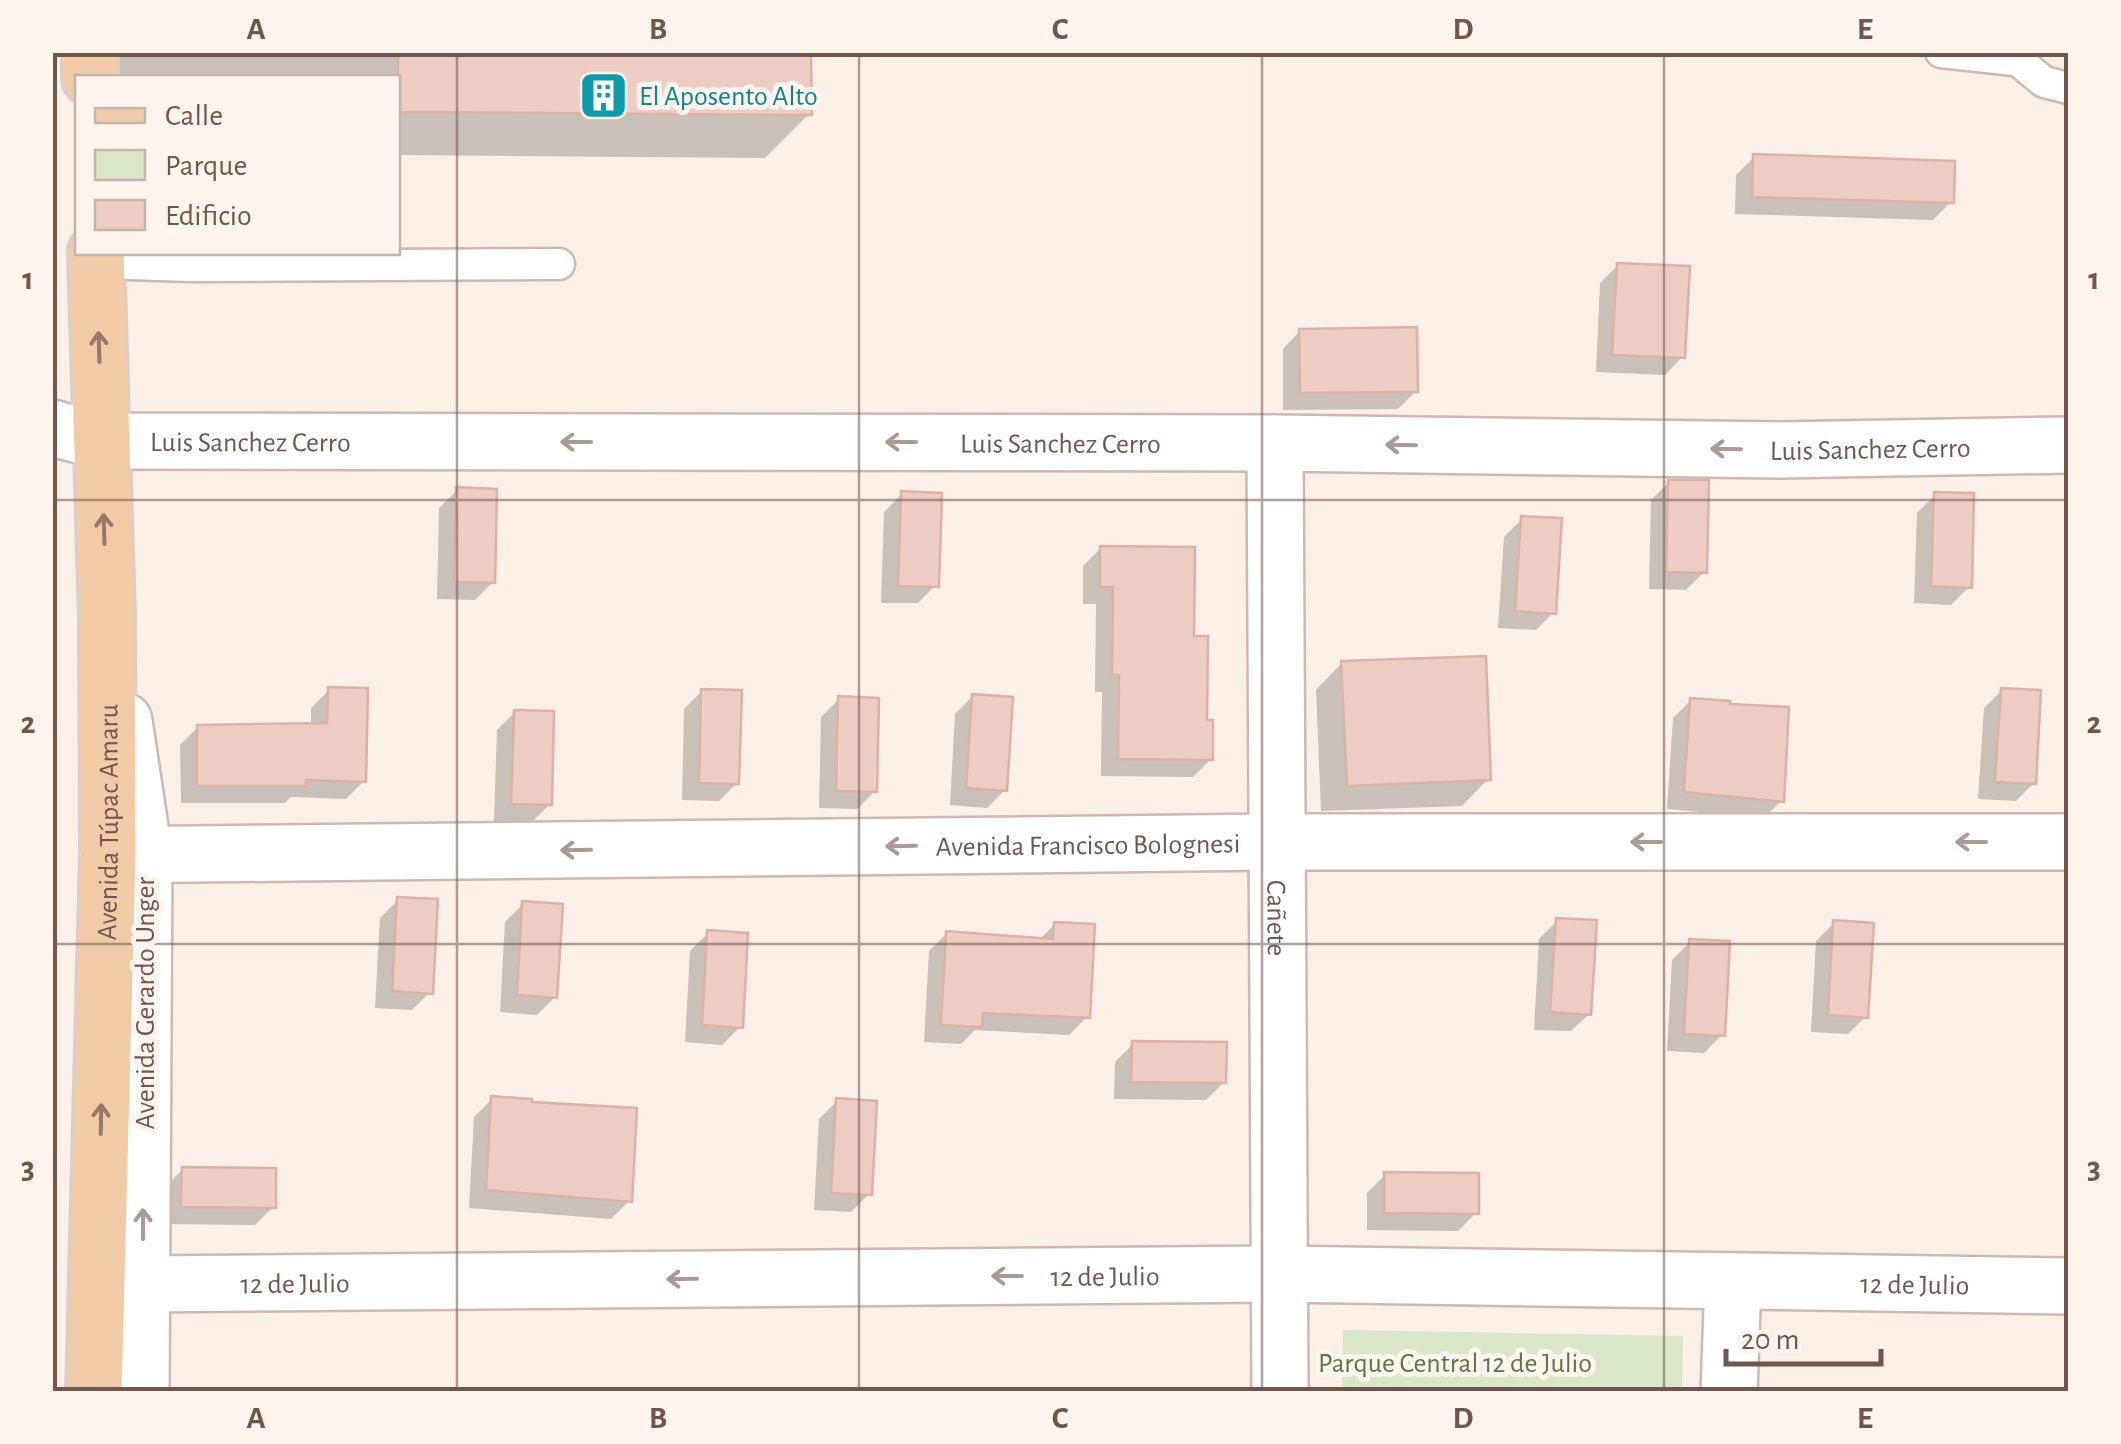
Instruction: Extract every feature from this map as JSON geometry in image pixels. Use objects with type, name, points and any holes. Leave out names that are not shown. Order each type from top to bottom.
[{"type":"main road","name":"Avenida Túpac Amaru","points":[[94,1392],[126,855],[108,616],[77,434],[96,258]]},
{"type":"street","name":"Luis Sanchez Cerro","points":[[77,434],[1779,450],[2068,445]]},
{"type":"street","name":"Cañete","points":[[1275,444],[1280,1392]]},
{"type":"street","name":"Avenida Francisco Bolognesi","points":[[126,855],[1278,842],[2068,842]]},
{"type":"street","name":"Avenida Gerardo Unger","points":[[126,855],[143,1284],[142,1392]]},
{"type":"street","name":"12 de Julio","points":[[143,1284],[1280,1274],[2068,1286]]},
{"type":"street","points":[[1729,1392],[1733,1281]]},
{"type":"lane","points":[[1941,52],[2011,56],[2044,82],[2068,88]]},
{"type":"lane","points":[[96,258],[191,266],[560,264]]},
{"type":"green space","name":"Parque Central 12 de Julio","points":[[1343,1330],[1683,1336],[1682,1391],[1342,1391]]},
{"type":"building","name":"El Aposento Alto","points":[[398,52],[811,52],[812,115],[400,112]]},
{"type":"building","points":[[1753,154],[1955,161],[1954,203],[1752,197]]},
{"type":"building","points":[[1617,263],[1690,266],[1685,358],[1612,355]]},
{"type":"building","points":[[1417,327],[1418,392],[1300,393],[1299,329]]},
{"type":"building","points":[[1668,480],[1709,480],[1707,573],[1666,572]]},
{"type":"building","points":[[456,487],[497,489],[495,583],[454,582]]},
{"type":"building","points":[[901,491],[942,493],[939,587],[898,586]]},
{"type":"building","points":[[1934,492],[1974,493],[1972,588],[1931,586]]},
{"type":"building","points":[[1521,516],[1562,518],[1556,614],[1515,611]]},
{"type":"building","points":[[1100,546],[1195,547],[1194,636],[1208,636],[1207,720],[1213,720],[1213,760],[1118,759],[1119,675],[1112,675],[1113,587],[1100,587]]},
{"type":"building","points":[[1486,656],[1491,780],[1347,786],[1341,661]]},
{"type":"building","points":[[328,687],[368,688],[366,782],[306,780],[306,786],[197,786],[197,725],[327,723]]},
{"type":"building","points":[[2001,688],[2041,690],[2036,784],[1995,782]]},
{"type":"building","points":[[701,689],[742,690],[739,784],[699,783]]},
{"type":"building","points":[[972,694],[1013,697],[1007,791],[966,788]]},
{"type":"building","points":[[838,696],[879,698],[877,792],[836,791]]},
{"type":"building","points":[[1690,698],[1789,707],[1784,802],[1684,792]]},
{"type":"building","points":[[514,710],[554,711],[552,805],[511,804]]},
{"type":"building","points":[[397,897],[438,899],[433,994],[392,991]]},
{"type":"building","points":[[522,901],[563,904],[557,998],[517,995]]},
{"type":"building","points":[[1556,918],[1597,920],[1591,1015],[1550,1012]]},
{"type":"building","points":[[1833,920],[1874,923],[1868,1018],[1828,1015]]},
{"type":"building","points":[[1054,922],[1095,924],[1090,1018],[983,1013],[982,1027],[941,1025],[946,931],[1053,939]]},
{"type":"building","points":[[707,930],[748,933],[743,1028],[702,1025]]},
{"type":"building","points":[[1689,939],[1730,941],[1725,1036],[1684,1034]]},
{"type":"building","points":[[1132,1041],[1227,1042],[1226,1083],[1131,1082]]},
{"type":"building","points":[[491,1096],[637,1108],[632,1202],[486,1190]]},
{"type":"building","points":[[836,1098],[877,1101],[872,1195],[831,1193]]},
{"type":"building","points":[[182,1167],[276,1168],[276,1208],[181,1207]]},
{"type":"building","points":[[1384,1172],[1479,1173],[1479,1214],[1384,1213]]},
{"type":"place","name":"El Aposento Alto","points":[[604,95]]}]
